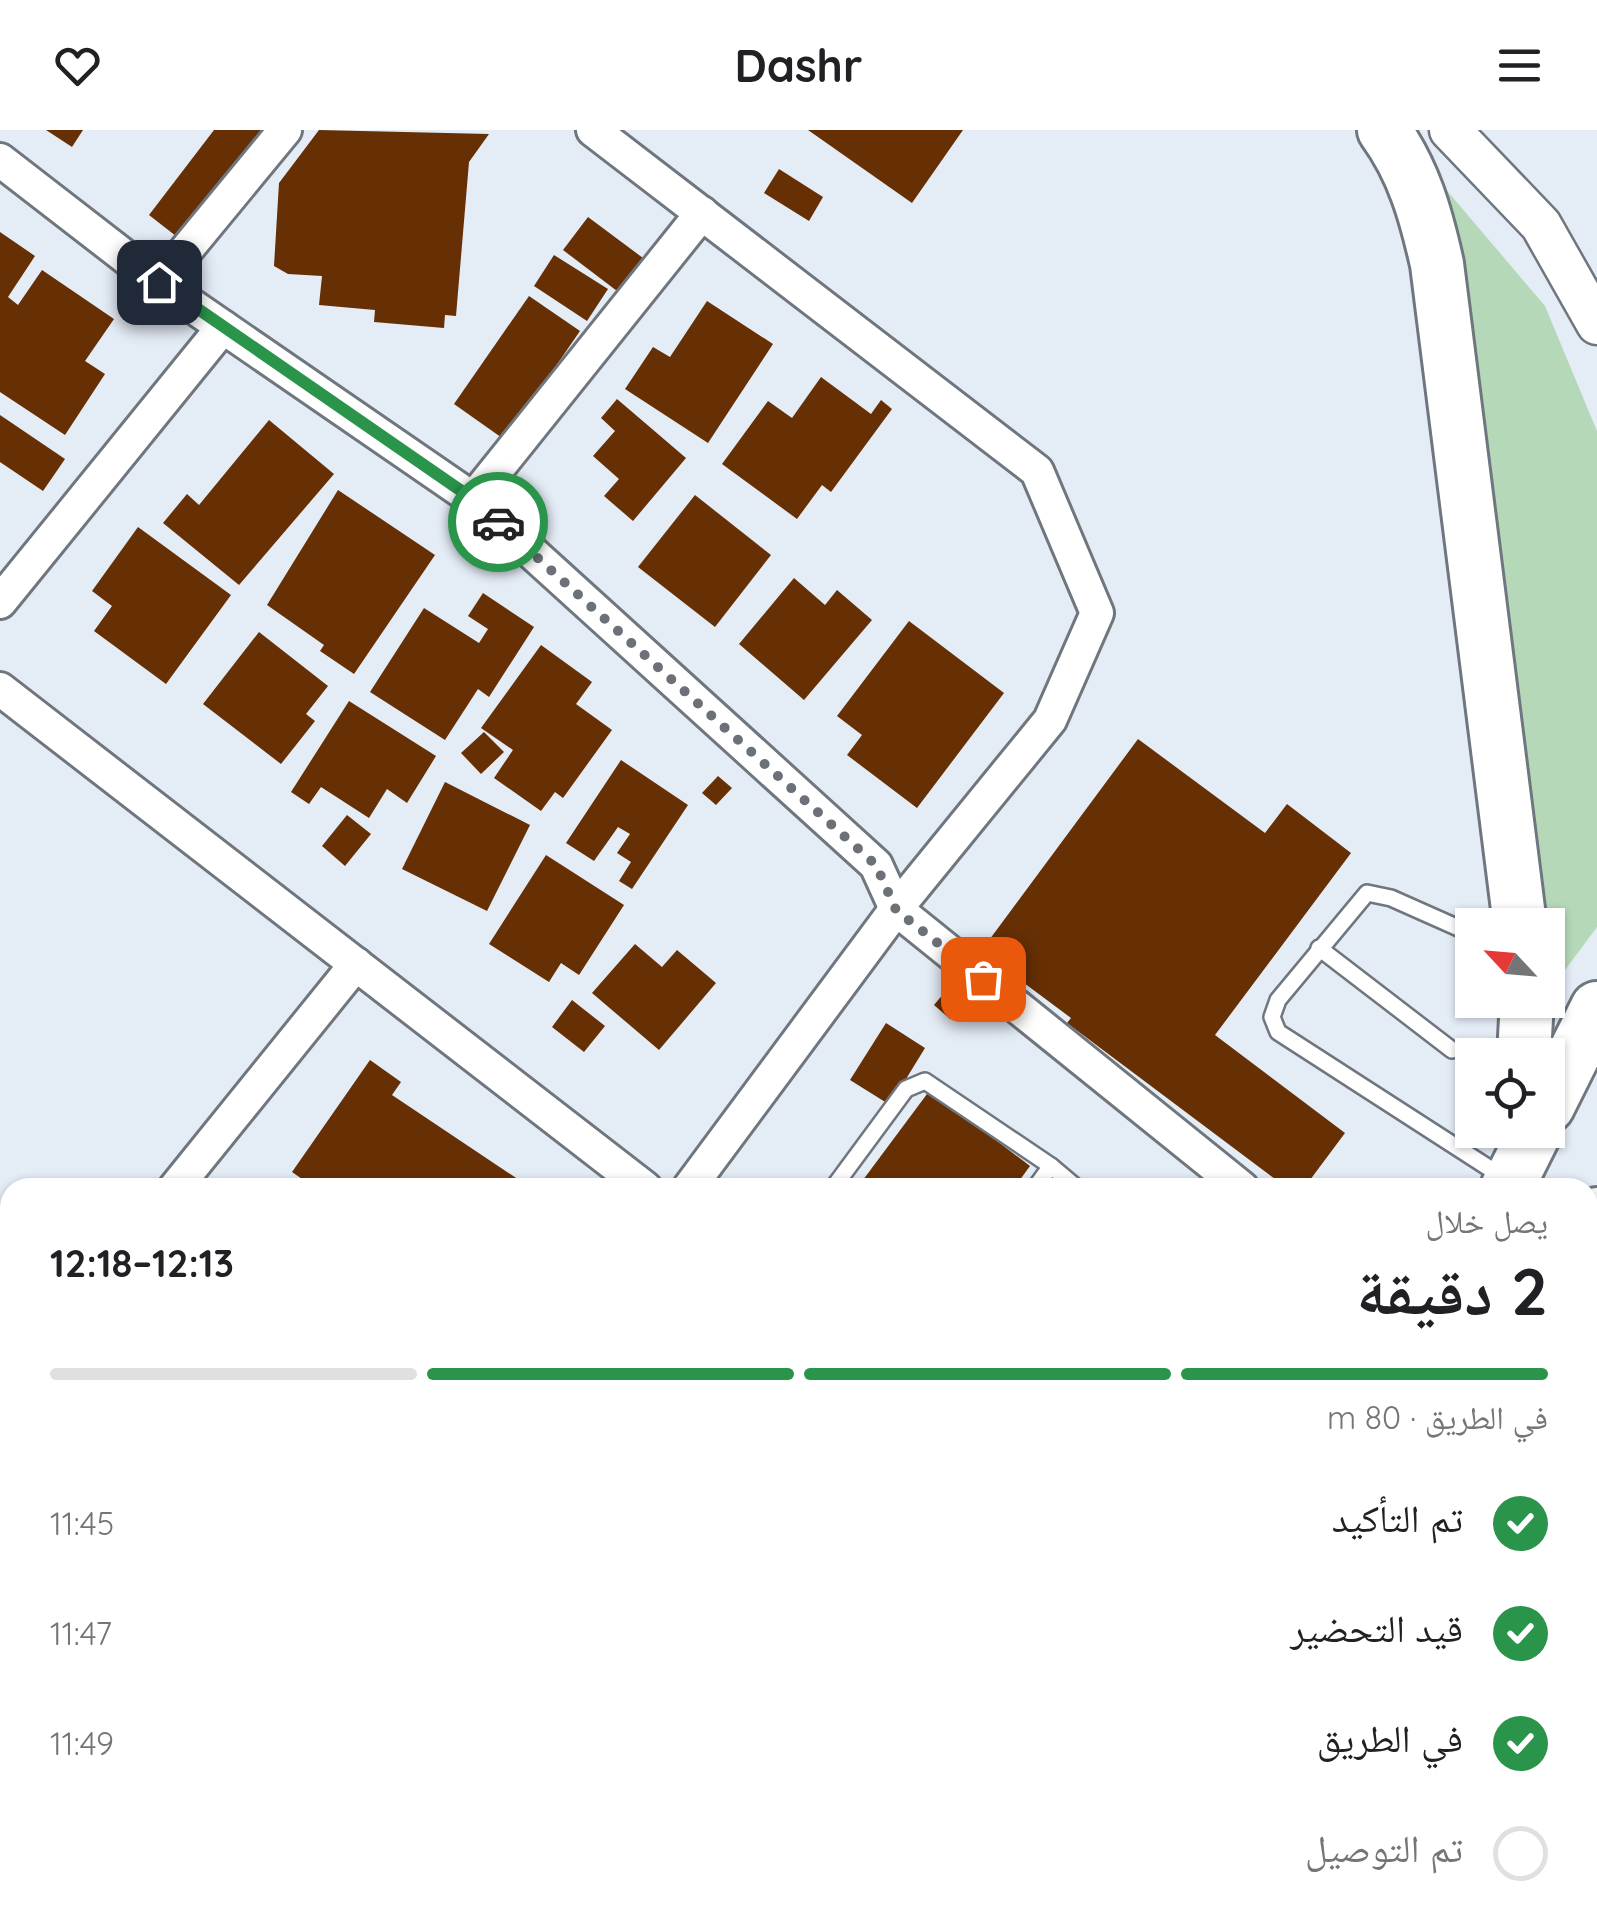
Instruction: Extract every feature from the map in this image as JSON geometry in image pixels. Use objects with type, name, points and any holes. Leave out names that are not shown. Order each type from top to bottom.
[{"type":"main road","points":[[1384,130],[1402,154],[1425,208],[1437,264],[1518,908]]},
{"type":"main road","points":[[1565,1072],[1597,1008]]},
{"type":"main road","points":[[1497,1169],[1518,1148]]},
{"type":"street","points":[[159,282],[285,130]]},
{"type":"street","points":[[593,130],[1037,472],[1097,613],[1050,720],[896,910],[696,1178]]},
{"type":"street","points":[[1450,130],[1541,225],[1597,324]]},
{"type":"street","points":[[0,160],[159,282],[473,499],[876,865],[896,910],[1230,1178]]},
{"type":"street","points":[[473,499],[702,213]]},
{"type":"street","points":[[0,602],[223,326]]},
{"type":"street","points":[[0,689],[632,1178]]},
{"type":"street","points":[[183,1178],[356,964]]},
{"type":"lane","points":[[1455,926],[1391,898],[1367,893],[1278,1000],[1272,1017],[1278,1032],[1497,1169]]},
{"type":"lane","points":[[1318,948],[1452,1050]]},
{"type":"lane","points":[[840,1178],[906,1089],[925,1082],[1066,1178]]},
{"type":"lane","points":[[1043,1178],[1052,1166]]},
{"type":"green space","points":[[1443,186],[1545,306],[1597,431],[1597,927],[1565,970],[1565,908],[1541,908]]},
{"type":"building","points":[[46,130],[83,130],[72,147]]},
{"type":"building","points":[[214,130],[264,130],[181,240],[149,215]]},
{"type":"building","points":[[319,130],[489,134],[469,162],[456,316],[445,315],[444,328],[374,322],[375,310],[319,305],[322,276],[288,274],[274,266],[279,183]]},
{"type":"building","points":[[808,130],[963,130],[912,203]]},
{"type":"building","points":[[779,169],[823,197],[809,221],[764,193]]},
{"type":"building","points":[[588,217],[647,261],[621,294],[563,250]]},
{"type":"building","points":[[0,232],[35,256],[8,297],[18,305],[42,270],[114,319],[85,361],[105,374],[65,435],[0,392]]},
{"type":"building","points":[[554,255],[608,289],[587,321],[534,286]]},
{"type":"building","points":[[529,296],[580,331],[505,440],[454,404]]},
{"type":"building","points":[[707,301],[773,344],[708,443],[625,389],[653,347],[670,357]]},
{"type":"building","points":[[821,377],[871,414],[881,400],[892,409],[831,492],[822,485],[797,519],[722,464],[768,401],[792,418]]},
{"type":"building","points":[[617,399],[686,458],[633,521],[604,496],[619,479],[593,456],[615,431],[601,418]]},
{"type":"building","points":[[0,415],[65,459],[43,491],[0,462]]},
{"type":"building","points":[[269,420],[334,474],[239,585],[163,523],[187,494],[199,505]]},
{"type":"building","points":[[338,490],[435,555],[354,674],[320,651],[324,645],[267,605]]},
{"type":"building","points":[[695,495],[771,555],[715,627],[638,567]]},
{"type":"building","points":[[138,527],[231,595],[166,684],[94,631],[112,606],[92,591]]},
{"type":"building","points":[[794,578],[825,605],[837,590],[872,620],[804,700],[739,644]]},
{"type":"building","points":[[483,593],[534,627],[489,697],[478,689],[445,740],[370,692],[424,608],[479,643],[488,629],[468,616]]},
{"type":"building","points":[[909,621],[1004,693],[917,808],[847,755],[862,735],[837,716]]},
{"type":"building","points":[[259,632],[328,686],[306,714],[315,721],[281,764],[203,704]]},
{"type":"building","points":[[541,645],[592,682],[576,704],[612,730],[563,798],[555,792],[541,811],[494,778],[513,750],[481,728]]},
{"type":"building","points":[[349,701],[436,756],[407,803],[387,789],[369,818],[321,787],[309,804],[291,792]]},
{"type":"building","points":[[484,732],[504,752],[481,774],[461,753]]},
{"type":"building","points":[[1138,739],[1265,833],[1287,804],[1351,853],[1215,1035],[1345,1133],[1311,1178],[1274,1178],[1067,1023],[1071,1018],[981,951]]},
{"type":"building","points":[[621,760],[688,805],[632,889],[619,881],[631,862],[617,853],[630,834],[618,827],[594,861],[566,843]]},
{"type":"building","points":[[718,776],[732,788],[716,805],[702,793]]},
{"type":"building","points":[[445,782],[530,825],[487,911],[402,869]]},
{"type":"building","points":[[347,815],[371,834],[345,866],[322,846]]},
{"type":"building","points":[[546,855],[624,905],[579,975],[561,963],[549,982],[489,944]]},
{"type":"building","points":[[635,944],[662,967],[677,950],[716,983],[659,1050],[592,993]]},
{"type":"building","points":[[949,987],[966,1001],[950,1019],[934,1005]]},
{"type":"building","points":[[572,1000],[605,1026],[584,1052],[552,1027]]},
{"type":"building","points":[[886,1023],[925,1048],[890,1105],[850,1080]]},
{"type":"building","points":[[370,1060],[401,1082],[392,1095],[516,1178],[301,1178],[292,1172]]},
{"type":"building","points":[[930,1090],[1030,1166],[1021,1178],[864,1178]]},
{"type":"way so far","points":[[498,522],[876,865],[896,910],[983,979]]},
{"type":"route","points":[[159,282],[473,499],[498,522]]}]
